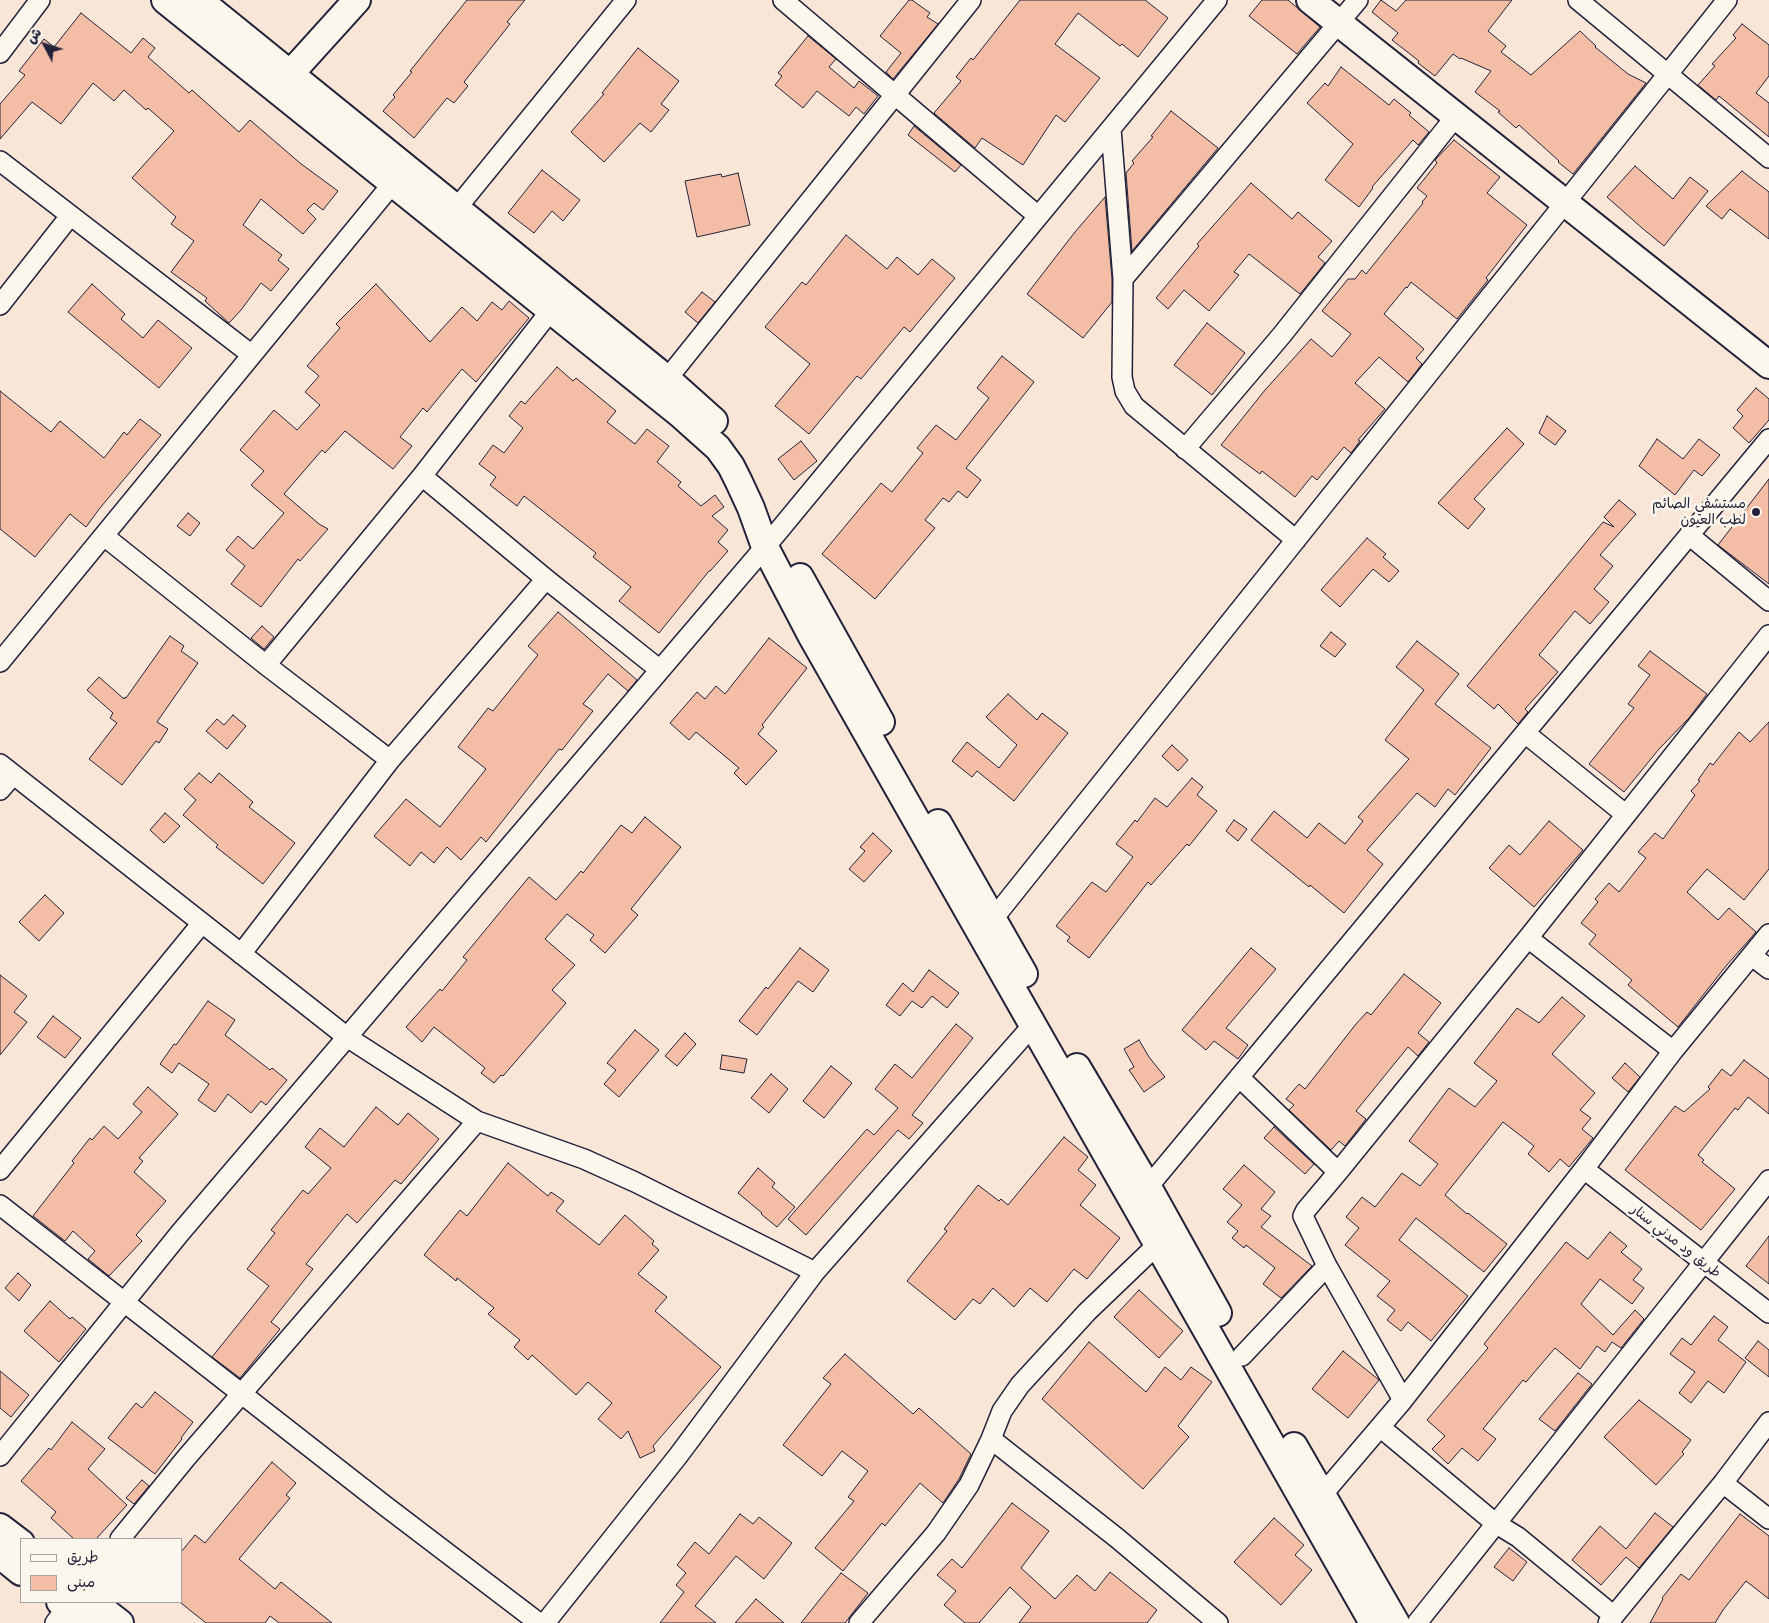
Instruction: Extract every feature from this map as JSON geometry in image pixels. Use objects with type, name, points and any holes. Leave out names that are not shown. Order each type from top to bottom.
[{"type":"street","points":[[0,53],[40,0]]},
{"type":"street","points":[[165,0],[680,414],[718,448],[731,466],[751,508],[770,541],[812,635],[986,925],[1105,1117],[1140,1192],[1158,1244],[1373,1623]]},
{"type":"street","points":[[199,0],[667,380],[713,420],[732,442],[753,478],[770,541]]},
{"type":"street","points":[[290,74],[357,0]]},
{"type":"street","points":[[456,209],[626,0]]},
{"type":"street","points":[[783,0],[1038,216]]},
{"type":"street","points":[[667,380],[971,0]]},
{"type":"street","points":[[0,1456],[226,1177],[770,541],[1217,0]]},
{"type":"street","points":[[1310,0],[1769,365]]},
{"type":"street","points":[[1123,279],[1358,0]]},
{"type":"street","points":[[1578,0],[1769,158]]},
{"type":"street","points":[[986,925],[1727,0]]},
{"type":"street","points":[[1185,449],[1281,336],[1456,116]]},
{"type":"street","points":[[1111,129],[1123,279],[1122,377],[1125,392],[1134,406],[1296,540]]},
{"type":"street","points":[[0,161],[252,355]]},
{"type":"street","points":[[0,662],[393,183]]},
{"type":"street","points":[[0,305],[70,216]]},
{"type":"street","points":[[266,665],[422,476],[551,310]]},
{"type":"street","points":[[1140,1192],[1239,1077],[1769,439]]},
{"type":"street","points":[[422,476],[660,670]]},
{"type":"street","points":[[1689,535],[1769,601]]},
{"type":"street","points":[[104,536],[266,665],[390,760]]},
{"type":"street","points":[[241,954],[390,760],[546,578]]},
{"type":"street","points":[[1403,1400],[1327,1266],[1303,1216],[1528,938],[1769,635]]},
{"type":"street","points":[[1525,733],[1626,814]]},
{"type":"street","points":[[0,790],[7,769],[346,1037],[477,1121],[584,1159],[635,1182],[815,1272]]},
{"type":"street","points":[[0,1170],[202,923]]},
{"type":"street","points":[[986,925],[1032,1026],[1140,1192],[1242,1356],[1396,1623]]},
{"type":"street","points":[[1322,1495],[1403,1400],[1584,1169],[1673,1051],[1769,934]]},
{"type":"street","points":[[1528,938],[1673,1051]]},
{"type":"street","points":[[1752,956],[1769,970]]},
{"type":"street","points":[[545,1623],[678,1456],[815,1272],[1032,1026]]},
{"type":"street","points":[[1239,1077],[1338,1172]]},
{"type":"street","points":[[121,1538],[186,1458],[477,1121]]},
{"type":"street","name":"طريق ود مدني سنار","points":[[1584,1169],[1769,1312]]},
{"type":"street","points":[[1417,1623],[1769,1180]]},
{"type":"street","points":[[0,1205],[384,1505],[539,1623]]},
{"type":"street","points":[[866,1621],[936,1533],[969,1485],[991,1440],[1002,1411],[1020,1385],[1087,1312],[1158,1244]]},
{"type":"street","points":[[1242,1356],[1327,1266]]},
{"type":"street","points":[[1380,1427],[1495,1523],[1518,1537],[1611,1619],[1724,1482],[1769,1422]]},
{"type":"street","points":[[991,1440],[1117,1538],[1218,1623]]},
{"type":"street","points":[[1724,1482],[1769,1519]]},
{"type":"street","points":[[0,1527],[20,1543]]},
{"type":"street","points":[[0,1555],[20,1571]]},
{"type":"street","points":[[94,1603],[120,1623]]},
{"type":"building","points":[[467,0],[525,0],[507,22],[510,24],[464,82],[468,86],[454,103],[447,98],[414,138],[383,111],[395,97],[393,95],[412,72],[410,71]]},
{"type":"building","points":[[909,0],[912,0],[930,13],[927,17],[938,24],[893,79],[886,72],[901,53],[880,36]]},
{"type":"building","points":[[1020,0],[1145,0],[1168,18],[1138,57],[1122,44],[1120,46],[1078,13],[1055,44],[1100,78],[1065,122],[1056,115],[1023,165],[982,138],[975,148],[934,113],[961,81],[956,77],[971,58],[973,60]]},
{"type":"building","points":[[1262,0],[1288,0],[1320,27],[1297,54],[1249,16]]},
{"type":"building","points":[[1381,0],[1396,11],[1406,0],[1512,0],[1488,31],[1506,46],[1501,52],[1531,75],[1580,31],[1595,47],[1628,74],[1646,83],[1573,174],[1519,125],[1516,128],[1498,112],[1500,111],[1475,92],[1491,71],[1460,59],[1453,54],[1435,76],[1392,40],[1398,33],[1372,12]]},
{"type":"building","points":[[81,13],[131,53],[143,38],[155,48],[148,57],[189,93],[192,90],[239,132],[250,120],[300,163],[338,191],[323,210],[314,203],[307,210],[316,219],[303,234],[261,199],[243,225],[282,255],[278,260],[289,269],[271,291],[261,283],[229,323],[205,301],[207,298],[171,272],[194,241],[171,224],[176,217],[132,178],[174,131],[148,108],[146,110],[124,90],[114,101],[93,83],[61,124],[32,102],[0,139],[0,104],[25,75],[19,71],[44,39],[54,47]]},
{"type":"building","points":[[1742,24],[1769,45],[1769,76],[1756,93],[1769,103],[1769,137],[1719,96],[1716,100],[1698,85],[1715,66],[1712,64],[1736,38],[1733,35]]},
{"type":"building","points":[[808,36],[836,59],[829,67],[854,88],[859,81],[878,96],[864,114],[856,107],[849,116],[817,91],[803,108],[775,85],[782,76],[778,73]]},
{"type":"building","points":[[638,48],[679,81],[661,104],[669,110],[651,132],[640,123],[604,162],[571,132],[604,94],[602,93]]},
{"type":"building","points":[[1341,67],[1389,105],[1394,99],[1429,132],[1418,145],[1413,140],[1372,187],[1359,207],[1325,180],[1353,144],[1307,103],[1325,83],[1328,86]]},
{"type":"building","points":[[1171,111],[1218,148],[1132,251],[1126,173],[1134,163],[1132,161],[1153,137],[1151,136]]},
{"type":"building","points":[[914,126],[961,165],[955,172],[908,135]]},
{"type":"building","points":[[1454,140],[1500,177],[1487,193],[1527,225],[1486,278],[1488,280],[1457,319],[1411,282],[1406,287],[1384,314],[1424,349],[1416,358],[1422,364],[1408,382],[1379,357],[1355,383],[1385,409],[1358,440],[1360,441],[1351,453],[1344,447],[1317,480],[1312,476],[1295,497],[1262,471],[1260,474],[1221,445],[1265,390],[1311,339],[1332,357],[1351,334],[1322,311],[1348,279],[1355,279],[1362,270],[1366,274],[1423,203],[1427,196],[1417,188],[1437,163],[1435,160]]},
{"type":"building","points":[[1635,166],[1673,199],[1690,177],[1708,191],[1664,246],[1607,197]]},
{"type":"building","points":[[542,170],[580,200],[563,221],[552,211],[534,233],[508,213]]},
{"type":"building","points":[[1742,171],[1769,192],[1769,239],[1730,209],[1722,219],[1706,206]]},
{"type":"building","points":[[738,173],[750,225],[697,237],[685,181],[721,174],[722,177]]},
{"type":"building","points":[[1251,183],[1292,219],[1298,212],[1332,241],[1318,257],[1325,263],[1300,294],[1249,254],[1234,272],[1239,275],[1209,311],[1184,290],[1168,309],[1156,298],[1199,246],[1197,244]]},
{"type":"building","points":[[1105,197],[1112,279],[1112,302],[1083,338],[1027,294]]},
{"type":"building","points":[[846,235],[887,269],[897,257],[918,275],[932,259],[955,278],[910,332],[904,327],[861,379],[857,376],[809,434],[775,406],[810,364],[765,327],[802,282],[806,285]]},
{"type":"building","points":[[92,284],[125,314],[121,319],[143,338],[158,320],[192,348],[159,388],[68,312]]},
{"type":"building","points":[[376,284],[430,342],[462,307],[477,321],[492,302],[502,310],[509,301],[529,318],[476,382],[462,369],[427,412],[423,408],[400,437],[412,446],[393,469],[345,431],[325,453],[322,450],[284,494],[319,524],[328,529],[300,561],[298,559],[261,607],[231,584],[245,566],[226,550],[238,536],[253,549],[284,513],[251,485],[264,471],[240,450],[274,410],[297,430],[320,405],[305,392],[319,376],[307,366],[340,328],[336,324]]},
{"type":"building","points":[[702,292],[715,302],[698,323],[685,312]]},
{"type":"building","points":[[1207,323],[1245,353],[1212,395],[1174,365]]},
{"type":"building","points":[[1002,356],[1034,382],[966,468],[981,480],[967,498],[958,491],[949,502],[943,498],[925,520],[935,528],[875,599],[822,554],[881,483],[892,492],[923,453],[917,448],[936,425],[956,440],[989,398],[977,388]]},
{"type":"building","points":[[557,367],[573,381],[576,378],[616,411],[607,422],[635,444],[647,429],[669,446],[657,462],[681,482],[678,486],[701,506],[715,495],[724,507],[712,516],[728,530],[718,542],[728,551],[709,571],[659,633],[619,601],[631,587],[593,557],[596,553],[524,496],[517,506],[490,485],[496,477],[479,464],[493,445],[504,453],[523,428],[509,416],[521,401],[525,404]]},
{"type":"building","points":[[1756,388],[1769,399],[1769,420],[1749,443],[1733,428],[1743,416],[1737,410]]},
{"type":"building","points":[[0,391],[51,432],[60,421],[104,458],[124,432],[127,435],[140,419],[161,435],[86,527],[70,514],[35,557],[0,529]]},
{"type":"building","points":[[1547,416],[1566,431],[1555,445],[1539,433]]},
{"type":"building","points":[[1507,428],[1524,444],[1474,499],[1485,509],[1468,529],[1438,503]]},
{"type":"building","points":[[1657,439],[1683,459],[1699,439],[1720,455],[1702,476],[1694,470],[1675,495],[1639,466]]},
{"type":"building","points":[[801,441],[817,461],[794,480],[778,459]]},
{"type":"building","name":"مستشفي الصائم لطب العيون","points":[[1769,479],[1769,584],[1718,545]]},
{"type":"building","points":[[1619,500],[1636,514],[1600,555],[1613,566],[1594,589],[1609,602],[1590,624],[1575,611],[1539,655],[1558,672],[1525,709],[1528,712],[1518,724],[1498,704],[1494,709],[1467,686],[1603,522],[1614,527],[1604,517]]},
{"type":"building","points":[[188,513],[200,523],[190,536],[177,526]]},
{"type":"building","points":[[1367,538],[1386,554],[1383,557],[1399,571],[1389,582],[1373,569],[1340,607],[1321,590]]},
{"type":"building","points":[[558,612],[637,680],[628,691],[608,674],[583,704],[593,711],[562,750],[559,749],[486,842],[481,837],[461,860],[447,847],[434,863],[421,852],[410,866],[374,836],[406,799],[440,827],[486,769],[458,747],[488,708],[493,711],[538,655],[528,646]]},
{"type":"building","points":[[262,626],[274,637],[264,649],[251,638]]},
{"type":"building","points":[[1331,632],[1346,644],[1335,657],[1320,646]]},
{"type":"building","points":[[170,636],[184,646],[181,651],[198,663],[157,722],[168,729],[159,743],[156,741],[122,785],[89,759],[117,723],[110,718],[113,713],[87,690],[99,677],[124,699],[126,698]]},
{"type":"building","points":[[769,638],[807,668],[762,725],[764,727],[758,734],[777,751],[746,785],[734,773],[739,768],[696,732],[689,740],[670,723],[697,692],[705,699],[716,686],[725,694]]},
{"type":"building","points":[[1417,641],[1459,674],[1435,704],[1491,748],[1455,795],[1448,789],[1435,807],[1417,793],[1367,850],[1383,864],[1344,913],[1251,840],[1274,811],[1307,838],[1319,823],[1345,844],[1363,821],[1358,817],[1409,759],[1385,740],[1424,690],[1396,667]]},
{"type":"building","points":[[1650,651],[1707,694],[1689,718],[1659,749],[1624,792],[1589,764],[1634,708],[1628,704],[1650,675],[1638,666]]},
{"type":"building","points":[[1008,694],[1037,720],[1042,713],[1068,733],[1014,801],[977,771],[972,777],[952,761],[967,742],[999,768],[1017,745],[986,717]]},
{"type":"building","points":[[233,715],[246,726],[227,749],[206,731],[217,719],[224,725]]},
{"type":"building","points":[[1769,722],[1769,869],[1744,900],[1707,869],[1687,892],[1718,920],[1729,908],[1756,932],[1726,966],[1678,1027],[1628,985],[1632,980],[1589,944],[1596,935],[1581,923],[1598,902],[1595,899],[1609,883],[1619,892],[1646,858],[1638,852],[1655,833],[1663,839],[1695,795],[1691,791],[1700,781],[1698,780],[1710,763],[1713,765],[1739,732],[1750,742]]},
{"type":"building","points":[[1172,745],[1188,760],[1178,771],[1162,756]]},
{"type":"building","points":[[199,773],[211,783],[219,773],[253,802],[249,807],[295,843],[263,884],[216,847],[218,845],[183,815],[196,800],[184,789]]},
{"type":"building","points":[[1192,778],[1203,787],[1197,795],[1217,811],[1189,846],[1187,844],[1151,885],[1148,882],[1089,958],[1067,941],[1070,937],[1056,926],[1092,882],[1106,892],[1133,857],[1116,844],[1135,820],[1137,822],[1155,798],[1167,807]]},
{"type":"building","points":[[165,813],[180,826],[164,843],[150,830]]},
{"type":"building","points":[[645,817],[681,847],[631,909],[638,915],[605,953],[590,940],[594,935],[567,914],[545,939],[575,965],[552,990],[566,1003],[503,1076],[501,1075],[494,1083],[481,1073],[485,1068],[434,1027],[422,1042],[406,1027],[440,989],[442,991],[467,960],[463,957],[529,877],[556,900],[581,871],[583,873],[621,825],[632,833]]},
{"type":"building","points":[[1234,820],[1247,829],[1238,841],[1226,831]]},
{"type":"building","points":[[1549,821],[1583,850],[1534,907],[1489,868],[1509,845],[1520,855]]},
{"type":"building","points":[[873,833],[892,851],[864,882],[849,869],[865,851],[860,847]]},
{"type":"building","points":[[45,895],[64,913],[39,941],[19,922]]},
{"type":"building","points":[[800,948],[829,970],[813,992],[798,981],[757,1035],[739,1021],[766,987],[768,989]]},
{"type":"building","points":[[1251,948],[1276,969],[1226,1028],[1248,1045],[1238,1059],[1214,1041],[1206,1050],[1182,1030]]},
{"type":"building","points":[[929,970],[959,993],[947,1008],[932,996],[922,1008],[912,1001],[900,1016],[886,1005],[903,983],[913,992]]},
{"type":"building","points":[[1404,974],[1441,1003],[1418,1033],[1429,1042],[1418,1056],[1408,1047],[1356,1111],[1366,1119],[1345,1146],[1339,1141],[1331,1150],[1289,1110],[1294,1105],[1286,1099],[1299,1084],[1305,1089],[1356,1024],[1367,1012],[1371,1015]]},
{"type":"building","points":[[0,975],[27,996],[14,1012],[27,1022],[0,1055]]},
{"type":"building","points":[[1562,997],[1585,1016],[1552,1054],[1595,1093],[1580,1110],[1591,1118],[1582,1129],[1593,1138],[1569,1167],[1560,1159],[1549,1172],[1528,1154],[1534,1146],[1503,1122],[1445,1195],[1507,1244],[1484,1272],[1416,1218],[1399,1240],[1468,1296],[1431,1341],[1408,1322],[1401,1331],[1387,1320],[1395,1310],[1377,1296],[1390,1281],[1345,1245],[1359,1228],[1346,1217],[1362,1197],[1375,1207],[1402,1173],[1420,1186],[1438,1164],[1409,1141],[1449,1088],[1475,1107],[1497,1081],[1474,1063],[1517,1008],[1539,1023]]},
{"type":"building","points":[[208,1001],[235,1020],[225,1035],[270,1070],[272,1068],[287,1080],[266,1105],[261,1101],[251,1113],[228,1094],[215,1112],[198,1100],[209,1084],[179,1063],[172,1073],[160,1064]]},
{"type":"building","points":[[53,1016],[81,1038],[65,1058],[37,1037]]},
{"type":"building","points":[[956,1024],[973,1038],[912,1115],[923,1123],[909,1139],[898,1130],[806,1235],[788,1219],[867,1129],[874,1135],[898,1108],[875,1089],[895,1064],[912,1078]]},
{"type":"building","points":[[635,1030],[659,1050],[619,1097],[604,1084],[616,1070],[607,1063]]},
{"type":"building","points":[[685,1033],[696,1044],[677,1066],[665,1056]]},
{"type":"building","points":[[1139,1040],[1149,1057],[1165,1077],[1144,1092],[1129,1070],[1134,1067],[1124,1049]]},
{"type":"building","points":[[722,1055],[747,1059],[744,1073],[720,1069]]},
{"type":"building","points":[[1744,1060],[1769,1079],[1769,1114],[1748,1097],[1738,1110],[1735,1108],[1698,1155],[1704,1160],[1702,1162],[1735,1189],[1701,1230],[1625,1170],[1675,1106],[1684,1112],[1710,1089],[1708,1087],[1722,1069],[1731,1076]]},
{"type":"building","points":[[1625,1063],[1640,1077],[1628,1092],[1612,1078]]},
{"type":"building","points":[[831,1066],[852,1083],[824,1118],[803,1101]]},
{"type":"building","points":[[771,1074],[788,1089],[769,1113],[751,1098]]},
{"type":"building","points":[[148,1087],[178,1114],[139,1158],[143,1161],[134,1172],[166,1201],[136,1235],[142,1241],[109,1276],[88,1259],[95,1251],[73,1231],[65,1241],[33,1216],[74,1163],[72,1161],[90,1138],[92,1140],[104,1126],[118,1139],[142,1112],[133,1104]]},
{"type":"building","points":[[376,1107],[398,1125],[408,1113],[439,1139],[401,1184],[395,1180],[357,1223],[347,1214],[306,1264],[313,1269],[271,1322],[280,1329],[240,1378],[212,1357],[269,1286],[247,1269],[275,1233],[271,1230],[303,1190],[308,1194],[331,1168],[305,1147],[320,1128],[344,1147]]},
{"type":"building","points":[[1274,1127],[1314,1164],[1305,1174],[1264,1138]]},
{"type":"building","points":[[1064,1137],[1088,1157],[1078,1170],[1096,1185],[1080,1205],[1120,1238],[1087,1279],[1074,1269],[1047,1302],[1030,1288],[1014,1307],[993,1288],[980,1304],[973,1299],[955,1320],[907,1281],[947,1231],[944,1229],[978,1185],[999,1201],[1001,1199],[1008,1205]]},
{"type":"building","points":[[508,1163],[548,1196],[551,1192],[564,1201],[556,1211],[599,1245],[625,1215],[654,1241],[652,1244],[659,1250],[638,1274],[667,1297],[655,1311],[721,1367],[653,1446],[655,1451],[640,1458],[628,1431],[621,1439],[598,1419],[612,1403],[588,1382],[576,1395],[532,1355],[528,1360],[514,1347],[520,1340],[488,1314],[494,1308],[457,1278],[456,1281],[424,1255],[460,1210],[467,1216]]},
{"type":"building","points":[[1244,1165],[1275,1192],[1261,1209],[1271,1216],[1261,1227],[1312,1266],[1281,1298],[1263,1284],[1275,1268],[1246,1245],[1244,1248],[1232,1238],[1238,1231],[1227,1222],[1242,1205],[1223,1189]]},
{"type":"building","points":[[758,1168],[775,1183],[772,1187],[795,1207],[777,1227],[738,1193]]},
{"type":"building","points":[[1610,1232],[1627,1246],[1621,1252],[1642,1269],[1633,1280],[1644,1288],[1632,1304],[1600,1279],[1581,1304],[1613,1335],[1635,1310],[1644,1319],[1621,1348],[1612,1342],[1605,1352],[1597,1346],[1580,1369],[1555,1348],[1526,1382],[1523,1380],[1483,1429],[1496,1439],[1478,1461],[1462,1448],[1448,1464],[1432,1449],[1445,1436],[1427,1420],[1488,1348],[1484,1344],[1566,1242],[1588,1259]]},
{"type":"building","points":[[1769,1236],[1769,1284],[1746,1266]]},
{"type":"building","points":[[18,1273],[31,1285],[19,1301],[5,1288]]},
{"type":"building","points":[[1139,1290],[1183,1331],[1159,1358],[1114,1317]]},
{"type":"building","points":[[50,1301],[70,1319],[72,1317],[86,1329],[59,1362],[24,1331]]},
{"type":"building","points":[[1714,1316],[1728,1327],[1718,1340],[1746,1362],[1724,1393],[1708,1381],[1691,1403],[1679,1393],[1695,1372],[1670,1354],[1682,1338],[1691,1345]]},
{"type":"building","points":[[1758,1341],[1769,1350],[1769,1377],[1745,1358]]},
{"type":"building","points":[[1089,1342],[1146,1392],[1165,1367],[1181,1380],[1191,1367],[1212,1382],[1178,1426],[1189,1437],[1143,1489],[1042,1399]]},
{"type":"building","points":[[1343,1351],[1379,1380],[1348,1418],[1312,1389]]},
{"type":"building","points":[[845,1354],[913,1414],[919,1408],[971,1454],[959,1479],[943,1503],[920,1483],[885,1526],[882,1523],[843,1571],[815,1548],[854,1501],[848,1497],[868,1471],[842,1451],[822,1476],[783,1445],[831,1384],[823,1378]]},
{"type":"building","points":[[0,1371],[29,1395],[11,1417],[0,1408]]},
{"type":"building","points":[[1578,1373],[1592,1384],[1555,1431],[1539,1419]]},
{"type":"building","points":[[155,1392],[193,1422],[155,1474],[108,1438],[136,1403],[142,1408]]},
{"type":"building","points":[[1639,1400],[1691,1440],[1682,1452],[1684,1454],[1656,1485],[1604,1437]]},
{"type":"building","points":[[72,1422],[105,1449],[88,1469],[127,1505],[97,1538],[73,1538],[51,1518],[56,1512],[21,1481],[49,1448],[51,1450]]},
{"type":"building","points":[[272,1462],[296,1483],[286,1495],[290,1498],[239,1559],[275,1589],[281,1582],[332,1623],[279,1623],[270,1616],[265,1623],[206,1623],[181,1603],[182,1551],[195,1535],[205,1543]]},
{"type":"building","points":[[142,1480],[149,1486],[134,1504],[126,1498]]},
{"type":"building","points":[[1012,1503],[1049,1531],[1021,1568],[1055,1599],[1077,1575],[1095,1591],[1110,1572],[1157,1610],[1147,1623],[1019,1623],[1031,1607],[1010,1587],[979,1623],[965,1623],[944,1605],[956,1591],[937,1575],[952,1559],[962,1568]]},
{"type":"building","points":[[1655,1513],[1673,1527],[1639,1568],[1626,1557],[1601,1585],[1572,1560],[1600,1526],[1626,1549]]},
{"type":"building","points":[[740,1514],[753,1524],[759,1517],[792,1543],[764,1579],[736,1556],[695,1606],[716,1623],[660,1623],[684,1592],[676,1585],[686,1573],[677,1565],[695,1542],[709,1554]]},
{"type":"building","points":[[1740,1514],[1769,1536],[1769,1599],[1746,1581],[1715,1623],[1650,1623],[1662,1598],[1681,1574],[1689,1580]]},
{"type":"building","points":[[1274,1518],[1304,1545],[1295,1555],[1312,1570],[1281,1605],[1234,1562]]},
{"type":"building","points":[[1509,1548],[1527,1562],[1513,1581],[1494,1567]]},
{"type":"building","points":[[841,1573],[868,1593],[845,1623],[801,1623]]},
{"type":"building","points":[[756,1599],[784,1623],[735,1623]]},
{"type":"place","name":"مستشفي الصائم لطب العيون","points":[[1756,512]]}]
